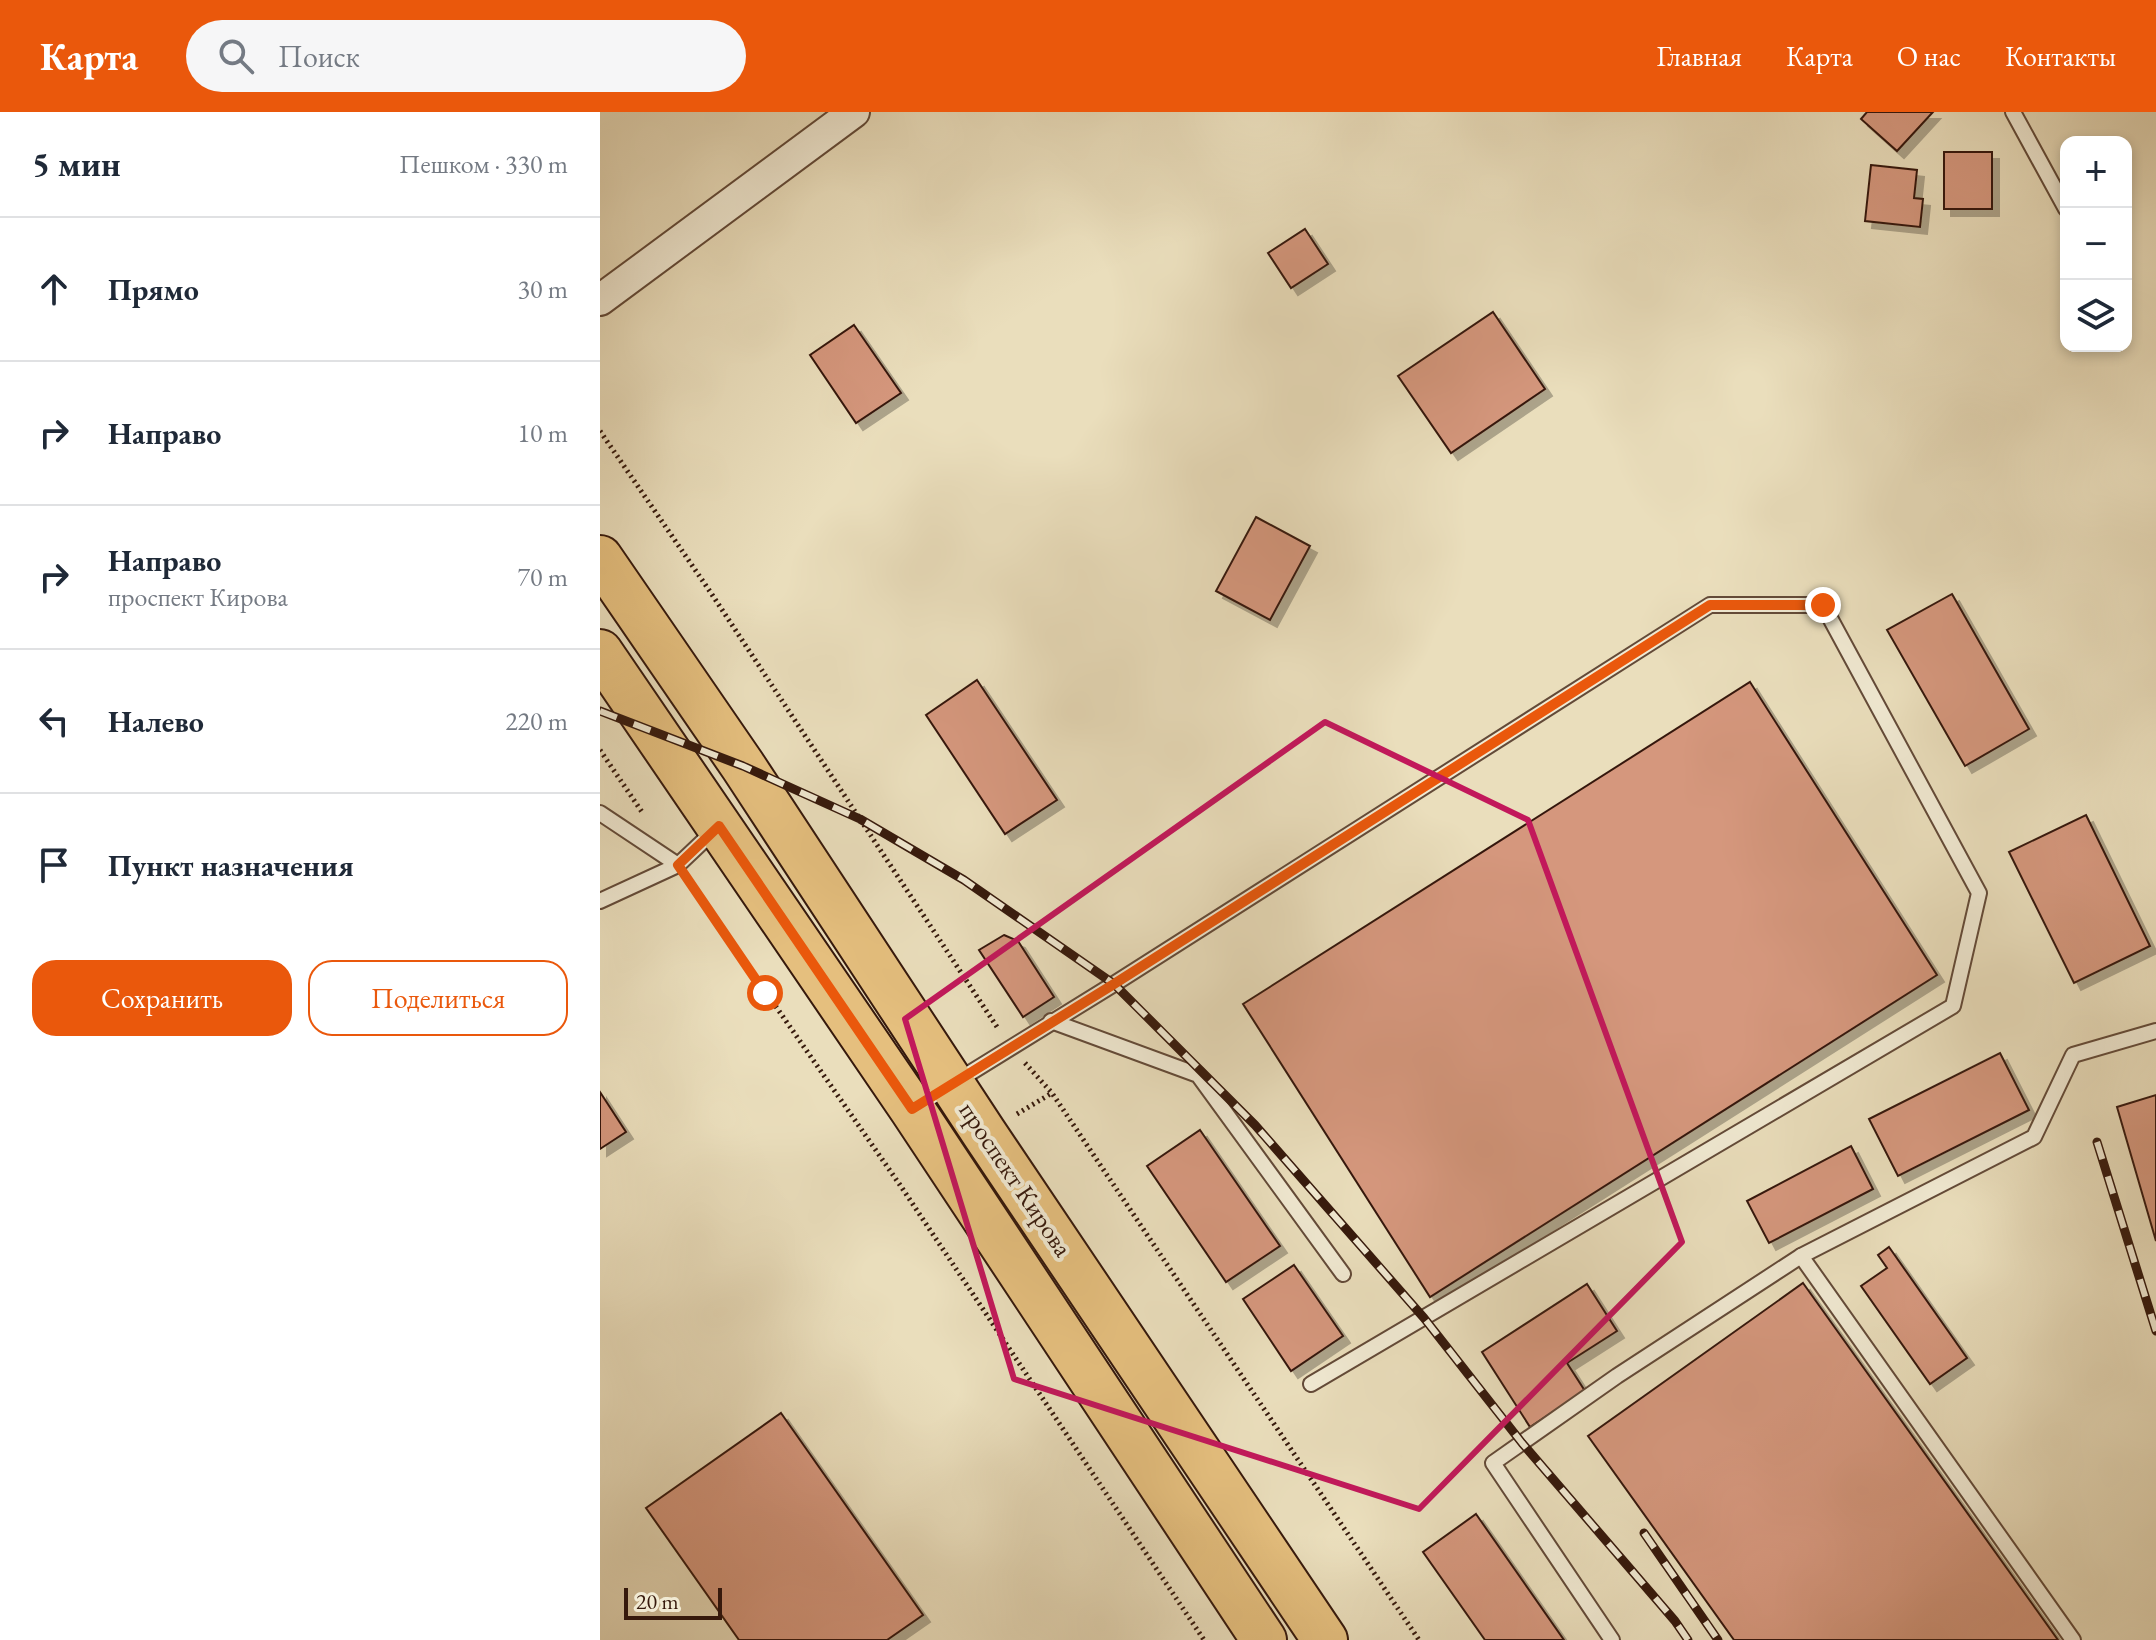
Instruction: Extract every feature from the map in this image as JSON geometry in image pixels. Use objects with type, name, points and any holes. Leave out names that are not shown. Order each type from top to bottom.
[{"type":"main road","name":"проспект Кирова","points":[[600,558],[743,766],[1325,1640]]},
{"type":"main road","name":"проспект Кирова","points":[[600,652],[912,1109],[1264,1640]]},
{"type":"street","points":[[600,300],[854,112]]},
{"type":"lane","points":[[2013,112],[2065,208]]},
{"type":"lane","points":[[912,1109],[1710,605],[1823,605],[1979,893],[1953,1006],[1311,1384]]},
{"type":"lane","points":[[600,813],[678,865]]},
{"type":"lane","points":[[600,901],[678,865],[719,826]]},
{"type":"lane","points":[[1051,1021],[1198,1075],[1343,1274]]},
{"type":"lane","points":[[1612,1640],[1493,1463],[1617,1376],[1801,1256],[2034,1137],[2073,1055],[2156,1031]]},
{"type":"lane","points":[[1801,1256],[2073,1640]]},
{"type":"path","points":[[600,750],[643,814]]},
{"type":"path","points":[[678,865],[900,1185],[1204,1640]]},
{"type":"highlighted area","points":[[1325,722],[1528,820],[1682,1242],[1419,1509],[1014,1379],[905,1019]]},
{"type":"building","points":[[1867,112],[1933,112],[1897,151],[1861,119]]},
{"type":"building","points":[[1944,152],[1992,152],[1992,209],[1944,209]]},
{"type":"building","points":[[1871,165],[1917,170],[1914,198],[1923,199],[1920,227],[1865,221]]},
{"type":"building","points":[[1305,229],[1328,264],[1291,288],[1268,253]]},
{"type":"building","points":[[1493,312],[1545,389],[1451,453],[1398,376]]},
{"type":"building","points":[[854,325],[901,393],[856,423],[810,355]]},
{"type":"building","points":[[1256,517],[1310,546],[1270,620],[1216,591]]},
{"type":"building","points":[[1952,594],[2029,729],[1965,766],[1887,630]]},
{"type":"building","points":[[977,680],[1057,800],[1005,834],[926,715]]},
{"type":"building","points":[[1750,682],[1937,975],[1430,1297],[1243,1004]]},
{"type":"building","points":[[2086,815],[2150,946],[2074,983],[2009,852]]},
{"type":"building","points":[[1004,935],[1018,941],[1054,997],[1023,1017],[979,950]]},
{"type":"building","points":[[2000,1053],[2029,1110],[1898,1176],[1869,1119]]},
{"type":"building","points":[[600,1092],[626,1132],[600,1149]]},
{"type":"building","points":[[2156,1095],[2156,1241],[2117,1107]]},
{"type":"building","points":[[1200,1130],[1280,1246],[1226,1282],[1147,1166]]},
{"type":"building","points":[[1851,1146],[1873,1189],[1769,1243],[1747,1201]]},
{"type":"building","points":[[1889,1247],[1967,1358],[1930,1384],[1861,1286],[1887,1268],[1878,1255]]},
{"type":"building","points":[[1294,1265],[1343,1336],[1291,1371],[1243,1299]]},
{"type":"building","points":[[1803,1283],[2058,1640],[1734,1640],[1588,1436]]},
{"type":"building","points":[[1587,1284],[1617,1331],[1567,1363],[1585,1391],[1530,1427],[1482,1352]]},
{"type":"building","points":[[781,1413],[923,1615],[887,1640],[739,1640],[646,1508]]},
{"type":"building","points":[[1476,1514],[1564,1640],[1485,1640],[1423,1552]]},
{"type":"railway","points":[[600,711],[743,766],[860,819],[964,880],[1114,984],[1255,1125],[1424,1318],[1522,1443],[1688,1640]]},
{"type":"railway","points":[[2097,1142],[2156,1331]]},
{"type":"railway","points":[[1644,1533],[1718,1640]]},
{"type":"route","points":[[765,993],[678,865],[719,826],[912,1109],[1710,605],[1823,605]]}]
